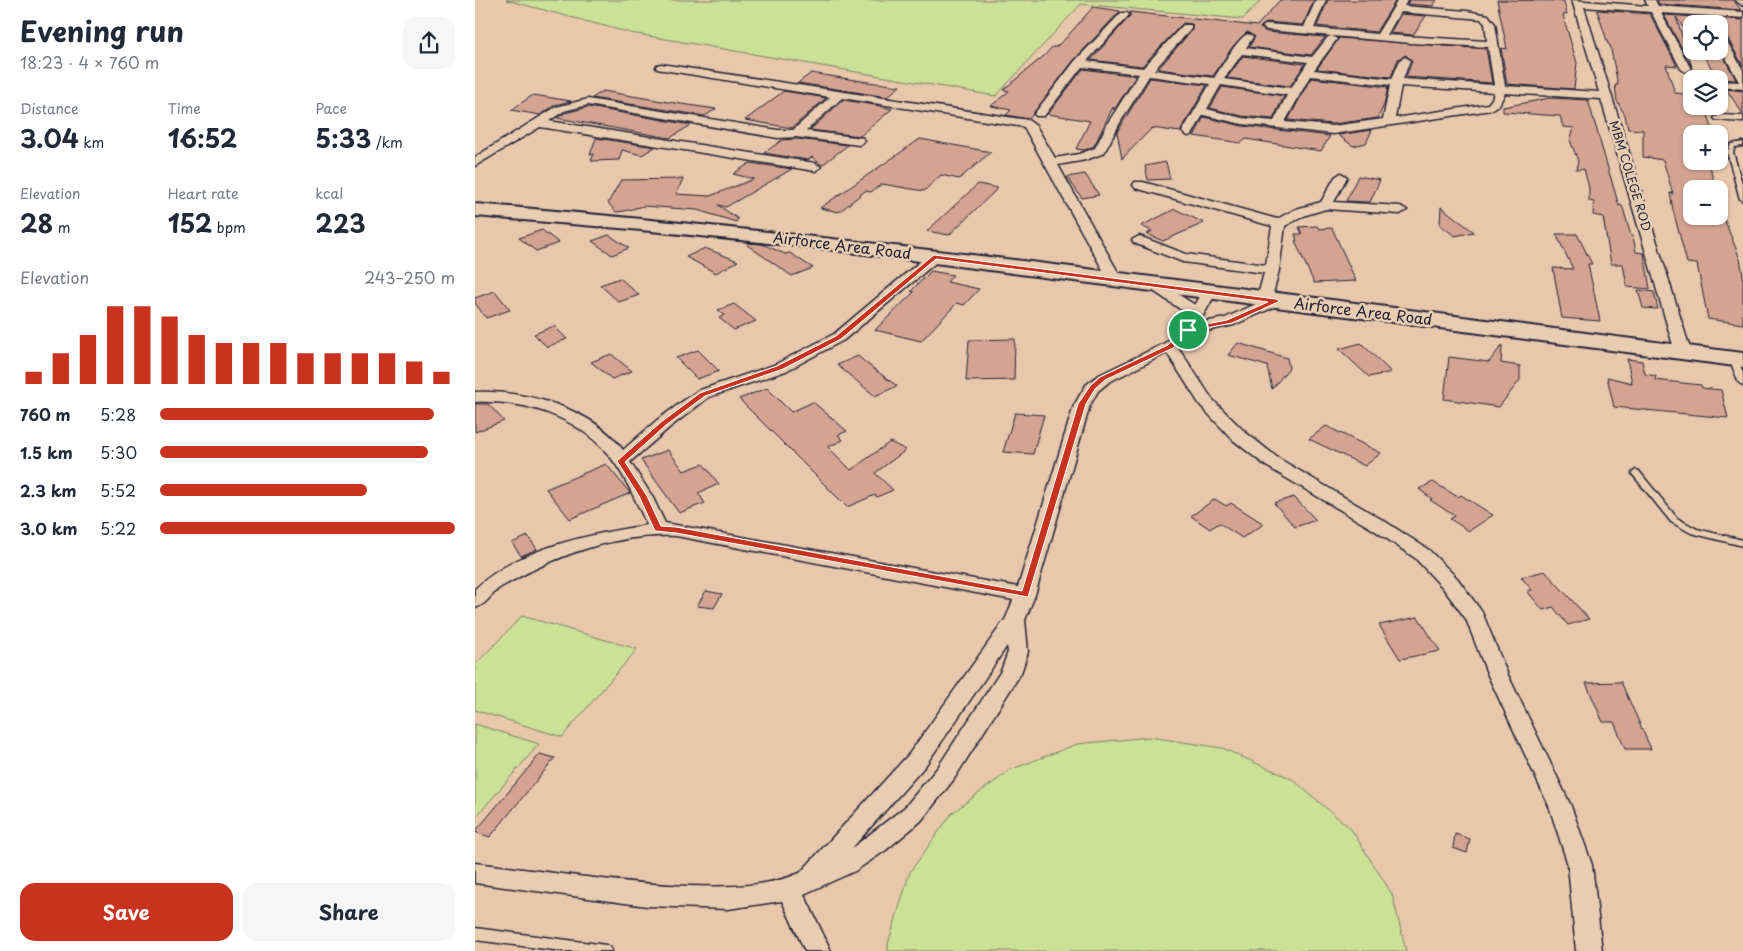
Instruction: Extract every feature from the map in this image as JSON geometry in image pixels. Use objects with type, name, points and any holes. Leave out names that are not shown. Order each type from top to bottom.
[{"type":"street","points":[[1308,32],[1321,0]]},
{"type":"street","points":[[1680,0],[1686,10]]},
{"type":"street","points":[[1740,0],[1743,3]]},
{"type":"street","points":[[1577,2],[1653,4],[1706,13],[1743,16]]},
{"type":"street","name":"MBM COLEGE ROD","points":[[1577,2],[1683,352]]},
{"type":"street","points":[[1653,4],[1686,68]]},
{"type":"street","points":[[1200,111],[1242,121],[1333,130],[1491,107],[1499,99],[1500,89],[1490,24],[1484,17],[1401,5],[1380,38]]},
{"type":"street","points":[[1040,114],[1079,64],[1124,15]]},
{"type":"street","points":[[1052,162],[1082,157],[1100,150],[1115,121],[1146,72],[1187,27]]},
{"type":"street","points":[[1267,27],[1380,38],[1493,44]]},
{"type":"street","points":[[1188,132],[1217,82],[1248,37]]},
{"type":"street","points":[[1278,125],[1293,92],[1314,60],[1332,38]]},
{"type":"street","points":[[1238,50],[1314,60]]},
{"type":"street","points":[[1728,52],[1743,80]]},
{"type":"street","points":[[1388,123],[1396,82],[1405,60]]},
{"type":"street","points":[[1079,64],[1293,92]]},
{"type":"street","points":[[661,67],[1028,124],[1052,162],[1116,280]]},
{"type":"street","points":[[1306,72],[1396,82],[1607,96]]},
{"type":"street","points":[[1728,85],[1743,86]]},
{"type":"street","points":[[796,133],[839,95]]},
{"type":"street","points":[[475,162],[560,109],[587,102],[778,134],[796,133],[859,141]]},
{"type":"street","points":[[1719,118],[1743,119]]},
{"type":"street","points":[[539,123],[815,167]]},
{"type":"street","points":[[1326,205],[1341,177]]},
{"type":"street","points":[[1139,185],[1279,224],[1301,212],[1326,205],[1400,210]]},
{"type":"street","name":"Airforce Area Road","points":[[475,210],[631,223],[818,242],[1738,359]]},
{"type":"street","points":[[1188,330],[1229,322],[1270,300],[1272,270],[1279,224]]},
{"type":"street","points":[[1139,240],[1183,258],[1272,270]]},
{"type":"street","points":[[621,461],[663,424],[703,394],[780,368],[839,338],[934,257]]},
{"type":"street","points":[[1154,285],[1198,314]]},
{"type":"street","points":[[799,884],[917,760],[1015,620],[1025,595],[1082,404],[1093,388],[1103,379],[1170,346],[1188,330],[1210,291]]},
{"type":"street","points":[[1170,346],[1206,402],[1239,436],[1272,462],[1380,526],[1422,554],[1450,583],[1475,618],[1497,673],[1560,806],[1580,865],[1589,951]]},
{"type":"street","points":[[475,397],[493,396],[524,400],[552,407],[579,422],[616,450],[643,496],[658,529]]},
{"type":"street","points":[[475,601],[492,584],[537,559],[588,540],[658,529],[694,533],[1025,595]]},
{"type":"street","points":[[475,873],[647,895],[728,898],[799,884],[847,864],[878,843],[913,814],[946,773],[1011,673],[1018,652],[1015,620]]},
{"type":"street","points":[[799,884],[818,951]]},
{"type":"lane","points":[[1743,144],[1733,145],[1730,152],[1743,199]]},
{"type":"lane","points":[[1738,359],[1743,383]]},
{"type":"lane","points":[[1636,473],[1674,520],[1694,531],[1743,543]]},
{"type":"lane","points":[[475,934],[606,951]]},
{"type":"green space","points":[[506,0],[1261,0],[1243,19],[1081,4],[996,96],[631,33]]},
{"type":"green space","points":[[522,616],[637,649],[562,737],[475,710],[475,665]]},
{"type":"green space","points":[[475,724],[539,744],[475,818]]},
{"type":"green space","points":[[1150,737],[1222,748],[1292,779],[1351,829],[1392,894],[1406,951],[888,951],[888,944],[910,872],[952,813],[1010,770],[1077,744]]},
{"type":"building","points":[[1280,0],[1314,0],[1303,25],[1267,22],[1260,28],[1267,32],[1325,37],[1311,55],[1249,47],[1255,37],[1247,32],[1233,46],[1213,76],[1158,69],[1192,30],[1192,24],[1183,23],[1142,66],[1091,60],[1130,16],[1130,12],[1257,26]]},
{"type":"building","points":[[1328,0],[1396,0],[1376,32],[1317,26]]},
{"type":"building","points":[[1410,0],[1437,0],[1433,6],[1407,4]]},
{"type":"building","points":[[1497,0],[1564,1],[1567,14],[1563,15],[1577,63],[1574,89],[1507,84],[1501,48],[1507,49]]},
{"type":"building","points":[[1657,0],[1733,0],[1741,10],[1659,4]]},
{"type":"building","points":[[1093,7],[1120,11],[1074,60],[1029,119],[1006,115],[1011,110],[991,106],[1009,91],[1003,90],[1052,47],[1056,47],[1065,39]]},
{"type":"building","points":[[1597,10],[1650,14],[1677,66],[1666,65],[1675,93],[1683,94],[1683,115],[1708,115],[1711,125],[1683,125],[1683,170],[1711,170],[1713,180],[1683,180],[1683,225],[1727,225],[1740,259],[1743,275],[1743,324],[1708,319],[1697,264],[1687,263],[1673,210],[1670,193],[1673,194],[1663,160],[1643,157],[1643,130],[1628,129],[1625,115],[1617,101],[1615,85],[1618,85],[1610,45],[1608,44]]},
{"type":"building","points":[[1401,14],[1426,16],[1413,35],[1390,33]]},
{"type":"building","points":[[1664,15],[1683,16],[1683,27],[1676,17],[1683,39],[1683,50]]},
{"type":"building","points":[[1728,19],[1743,20],[1743,66],[1728,39]]},
{"type":"building","points":[[1339,38],[1486,49],[1492,83],[1406,77],[1412,61],[1406,55],[1398,59],[1391,77],[1317,69]]},
{"type":"building","points":[[1243,56],[1305,64],[1290,86],[1227,78]]},
{"type":"building","points":[[1706,60],[1725,60],[1736,80],[1728,80],[1728,70],[1713,70]]},
{"type":"building","points":[[1083,69],[1136,76],[1114,110],[1113,107],[1094,146],[1085,150],[1076,149],[1090,121],[1048,114]]},
{"type":"building","points":[[811,73],[900,86],[887,97],[798,83]]},
{"type":"building","points":[[1150,78],[1207,85],[1180,132],[1152,128],[1122,159],[1117,132]]},
{"type":"building","points":[[1311,78],[1388,87],[1384,105],[1378,118],[1333,124],[1288,120]]},
{"type":"building","points":[[1222,87],[1284,96],[1273,119],[1242,116],[1210,108]]},
{"type":"building","points":[[1728,89],[1743,91],[1743,114],[1728,92]]},
{"type":"building","points":[[603,91],[716,109],[705,116],[592,98]]},
{"type":"building","points":[[784,91],[826,98],[792,128],[745,120]]},
{"type":"building","points":[[533,95],[571,101],[555,105],[540,115],[511,110]]},
{"type":"building","points":[[1550,98],[1588,100],[1619,206],[1621,205],[1623,208],[1631,236],[1633,236],[1636,252],[1644,253],[1650,289],[1627,287],[1623,264],[1611,264],[1603,217],[1593,215],[1594,202],[1589,201],[1589,188],[1584,169],[1576,170],[1578,161],[1570,140],[1574,128],[1563,127],[1560,116],[1503,112],[1503,107]]},
{"type":"building","points":[[843,100],[892,109],[860,136],[810,130]]},
{"type":"building","points":[[588,107],[691,125],[670,138],[557,118],[565,113]]},
{"type":"building","points":[[1204,117],[1242,126],[1330,136],[1321,151],[1246,139],[1241,143],[1194,136]]},
{"type":"building","points":[[1372,130],[1366,143],[1353,146],[1338,135]]},
{"type":"building","points":[[596,138],[655,147],[642,155],[622,150],[619,160],[591,161],[594,154],[590,155]]},
{"type":"building","points":[[796,139],[848,145],[822,165],[812,157],[808,160],[764,153],[782,140]]},
{"type":"building","points":[[920,139],[991,152],[959,179],[941,175],[924,191],[882,184],[871,192],[865,191],[839,212],[820,208]]},
{"type":"building","points":[[1166,162],[1170,179],[1148,180],[1145,166]]},
{"type":"building","points":[[750,163],[792,169],[726,207],[718,205],[738,219],[736,222],[697,210],[644,206],[616,212],[608,203],[621,180],[683,179],[676,194],[710,196],[754,179],[733,174]]},
{"type":"building","points":[[1085,174],[1099,195],[1082,198],[1067,177]]},
{"type":"building","points":[[1358,176],[1380,180],[1370,202],[1346,201]]},
{"type":"building","points":[[978,184],[998,188],[949,235],[927,231]]},
{"type":"building","points":[[1441,207],[1474,232],[1455,236],[1440,225]]},
{"type":"building","points":[[1175,209],[1204,223],[1163,241],[1147,234],[1152,231],[1141,226]]},
{"type":"building","points":[[1317,226],[1319,229],[1332,228],[1356,281],[1314,283],[1295,241],[1297,241],[1295,234],[1302,234],[1299,227]]},
{"type":"building","points":[[542,230],[559,243],[536,251],[519,238]]},
{"type":"building","points":[[1556,234],[1577,234],[1592,264],[1588,264],[1600,321],[1562,318],[1553,268],[1573,269]]},
{"type":"building","points":[[609,235],[629,248],[612,255],[592,241]]},
{"type":"building","points":[[748,243],[762,244],[785,254],[790,253],[813,268],[792,276],[747,245]]},
{"type":"building","points":[[705,248],[738,261],[716,273],[686,257]]},
{"type":"building","points":[[931,271],[953,275],[947,282],[979,289],[964,305],[957,303],[921,341],[875,330],[914,292],[911,291]]},
{"type":"building","points":[[620,278],[639,295],[619,302],[600,285]]},
{"type":"building","points":[[1638,290],[1654,292],[1658,309],[1643,308]]},
{"type":"building","points":[[495,291],[510,310],[486,318],[475,303],[475,298]]},
{"type":"building","points":[[734,304],[756,321],[734,330],[719,318],[724,315],[718,310]]},
{"type":"building","points":[[554,326],[567,339],[547,347],[534,334]]},
{"type":"building","points":[[1015,339],[1014,380],[966,381],[969,340]]},
{"type":"building","points":[[1238,343],[1287,358],[1289,368],[1272,389],[1267,366],[1228,355]]},
{"type":"building","points":[[1361,343],[1391,372],[1369,377],[1339,349]]},
{"type":"building","points":[[1502,345],[1501,363],[1520,366],[1520,380],[1499,407],[1444,399],[1449,357],[1489,362]]},
{"type":"building","points":[[698,350],[719,371],[697,379],[676,358]]},
{"type":"building","points":[[611,354],[632,371],[612,379],[591,362]]},
{"type":"building","points":[[858,356],[897,386],[875,396],[837,365]]},
{"type":"building","points":[[1627,359],[1642,361],[1645,374],[1656,376],[1655,380],[1701,385],[1702,388],[1721,390],[1728,418],[1614,407],[1607,377],[1632,383]]},
{"type":"building","points":[[767,388],[791,412],[813,402],[847,431],[838,435],[843,440],[828,447],[851,470],[890,442],[906,450],[875,473],[893,490],[877,497],[875,495],[847,507],[739,399]]},
{"type":"building","points":[[475,404],[488,404],[504,421],[475,432]]},
{"type":"building","points":[[1015,413],[1044,415],[1033,454],[1003,452]]},
{"type":"building","points":[[1326,426],[1381,453],[1365,466],[1309,439]]},
{"type":"building","points":[[668,450],[684,471],[703,464],[719,484],[698,493],[705,503],[679,513],[641,460]]},
{"type":"building","points":[[606,464],[630,493],[570,519],[546,489]]},
{"type":"building","points":[[1433,482],[1458,497],[1461,495],[1493,515],[1469,531],[1450,519],[1455,516],[1430,500],[1432,499],[1419,489]]},
{"type":"building","points":[[1294,497],[1316,520],[1295,527],[1274,503]]},
{"type":"building","points":[[1215,499],[1226,506],[1231,503],[1264,524],[1242,538],[1219,523],[1210,529],[1191,516]]},
{"type":"building","points":[[528,536],[537,549],[521,556],[512,543]]},
{"type":"building","points":[[1545,571],[1589,619],[1568,625],[1553,607],[1543,610],[1527,591],[1532,590],[1521,577]]},
{"type":"building","points":[[706,591],[722,594],[714,608],[697,606]]},
{"type":"building","points":[[1418,617],[1440,651],[1400,659],[1379,625]]},
{"type":"building","points":[[1621,682],[1651,749],[1625,749],[1614,722],[1603,722],[1586,683]]},
{"type":"building","points":[[540,754],[555,758],[490,837],[475,832]]},
{"type":"building","points":[[1455,834],[1470,839],[1467,853],[1453,848]]},
{"type":"route","points":[[934,257],[1276,301],[1229,322],[1188,330],[1170,346],[1117,370],[1103,379],[1093,388],[1082,404],[1025,595],[676,530],[658,529],[643,496],[621,461],[663,424],[703,394],[780,368],[839,338],[934,257]]}]
